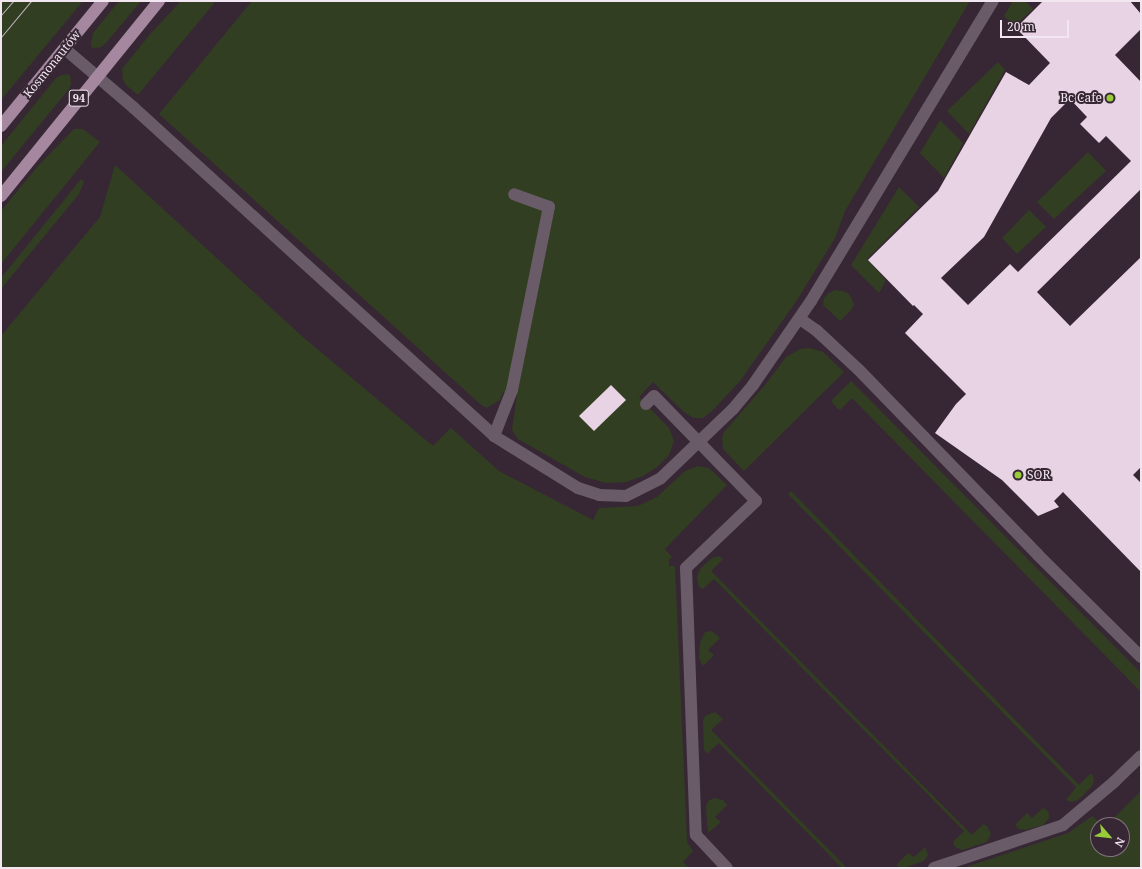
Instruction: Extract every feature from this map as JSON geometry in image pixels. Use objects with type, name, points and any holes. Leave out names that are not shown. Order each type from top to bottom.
[{"type":"main road","name":"Kosmonautów","points":[[1,126],[103,1]]},
{"type":"main road","name":"94","points":[[1,196],[159,1]]},
{"type":"lane","points":[[65,49],[134,108],[494,436],[578,488],[599,495],[626,496],[661,478],[743,398],[800,320],[993,1]]},
{"type":"lane","points":[[494,436],[512,390],[549,207],[514,194]]},
{"type":"lane","points":[[800,320],[816,330],[858,369],[1006,522],[1141,657]]},
{"type":"lane","points":[[646,404],[654,396],[756,500],[686,568],[696,835],[727,868]]},
{"type":"lane","points":[[934,868],[1063,825],[1114,782],[1141,756]]},
{"type":"green space","points":[[1,1],[83,1],[1,100]]},
{"type":"green space","points":[[119,1],[141,1],[106,43],[101,47],[92,48],[91,44],[93,33]]},
{"type":"green space","points":[[181,1],[216,1],[138,95],[126,85],[123,80],[122,69],[151,33]]},
{"type":"green space","points":[[252,1],[970,1],[845,211],[835,238],[797,300],[740,381],[712,411],[703,418],[694,418],[685,413],[653,382],[639,397],[669,428],[674,441],[669,455],[657,467],[643,476],[626,482],[606,483],[585,477],[518,439],[512,430],[517,395],[503,392],[500,400],[486,408],[479,403],[159,114]]},
{"type":"green space","points":[[1013,1],[1025,1],[1033,9],[1015,26],[1004,16]]},
{"type":"green space","points":[[998,62],[1005,70],[969,134],[947,111]]},
{"type":"green space","points":[[68,74],[70,76],[71,83],[69,89],[1,172],[1,146],[56,78],[61,75]]},
{"type":"green space","points":[[940,120],[963,143],[944,178],[920,153]]},
{"type":"green space","points":[[74,129],[83,129],[100,142],[1,264],[1,211],[37,167]]},
{"type":"green space","points":[[1088,152],[1106,171],[1054,219],[1037,202]]},
{"type":"green space","points":[[115,165],[304,338],[433,446],[451,428],[499,471],[593,520],[599,508],[638,506],[657,497],[685,471],[698,466],[709,468],[727,485],[665,549],[672,557],[669,560],[669,566],[675,566],[687,842],[693,851],[683,862],[689,868],[1,868],[1,336],[100,217]]},
{"type":"green space","points":[[81,179],[84,182],[79,194],[1,289],[1,278]]},
{"type":"green space","points":[[899,187],[919,207],[867,259],[886,280],[879,293],[851,265]]},
{"type":"green space","points":[[1029,210],[1046,227],[1017,254],[1002,238]]},
{"type":"green space","points":[[835,290],[843,291],[849,294],[854,304],[851,310],[840,321],[823,305],[824,298]]},
{"type":"green space","points":[[809,348],[823,352],[844,372],[744,471],[723,449],[722,439],[724,432],[765,385],[786,357],[800,349]]},
{"type":"green space","points":[[851,381],[1141,673],[1141,692],[852,398],[841,409],[838,409],[831,401]]},
{"type":"green space","points":[[791,491],[1079,785],[1090,774],[1093,775],[1094,781],[1092,786],[1078,800],[1072,802],[1066,800],[1076,787],[788,494]]},
{"type":"green space","points":[[719,556],[723,559],[711,571],[972,835],[983,824],[987,826],[991,834],[987,842],[962,850],[955,847],[953,842],[964,831],[714,579],[703,589],[699,587],[697,577],[700,569],[712,558]]},
{"type":"green space","points":[[712,631],[720,638],[708,650],[714,655],[703,666],[699,658],[700,643],[705,632]]},
{"type":"green space","points":[[715,712],[723,719],[711,730],[847,868],[842,868],[719,743],[708,753],[706,753],[704,749],[703,721],[705,716]]},
{"type":"green space","points":[[1141,791],[1141,868],[963,868],[1068,833],[1090,817],[1090,857],[1130,857],[1130,817],[1115,817]]},
{"type":"green space","points":[[714,798],[723,800],[727,805],[715,817],[721,822],[708,833],[706,807],[708,801]]},
{"type":"green space","points":[[1043,808],[1047,810],[1049,818],[1043,825],[1025,830],[1019,829],[1015,825],[1027,813],[1032,818]]},
{"type":"green space","points":[[925,847],[928,855],[924,861],[904,868],[897,866],[897,864],[908,853],[914,857]]},
{"type":"building","points":[[1043,1],[1130,1],[1141,14],[1141,29],[1115,55],[1141,82],[1141,189],[1037,292],[1070,326],[1141,257],[1141,467],[1133,475],[1141,483],[1141,572],[1063,492],[1054,501],[1059,507],[1038,516],[1002,480],[935,433],[956,404],[966,394],[905,333],[923,314],[914,305],[913,306],[868,260],[938,191],[1006,72],[1029,85],[1050,63],[1016,28]],"holes":[[[1070,99],[1087,117],[1080,124],[1099,143],[1106,136],[1131,161],[1018,272],[1010,264],[968,305],[941,278],[984,237],[1051,118]]]},
{"type":"building","points":[[611,385],[626,400],[594,431],[579,416]]},
{"type":"tram line","points":[[1,15],[13,1]]},
{"type":"tram line","points":[[1,37],[31,1]]},
{"type":"place","name":"Bc Cafe","points":[[1110,98]]},
{"type":"place","name":"SOR","points":[[1018,475]]}]
